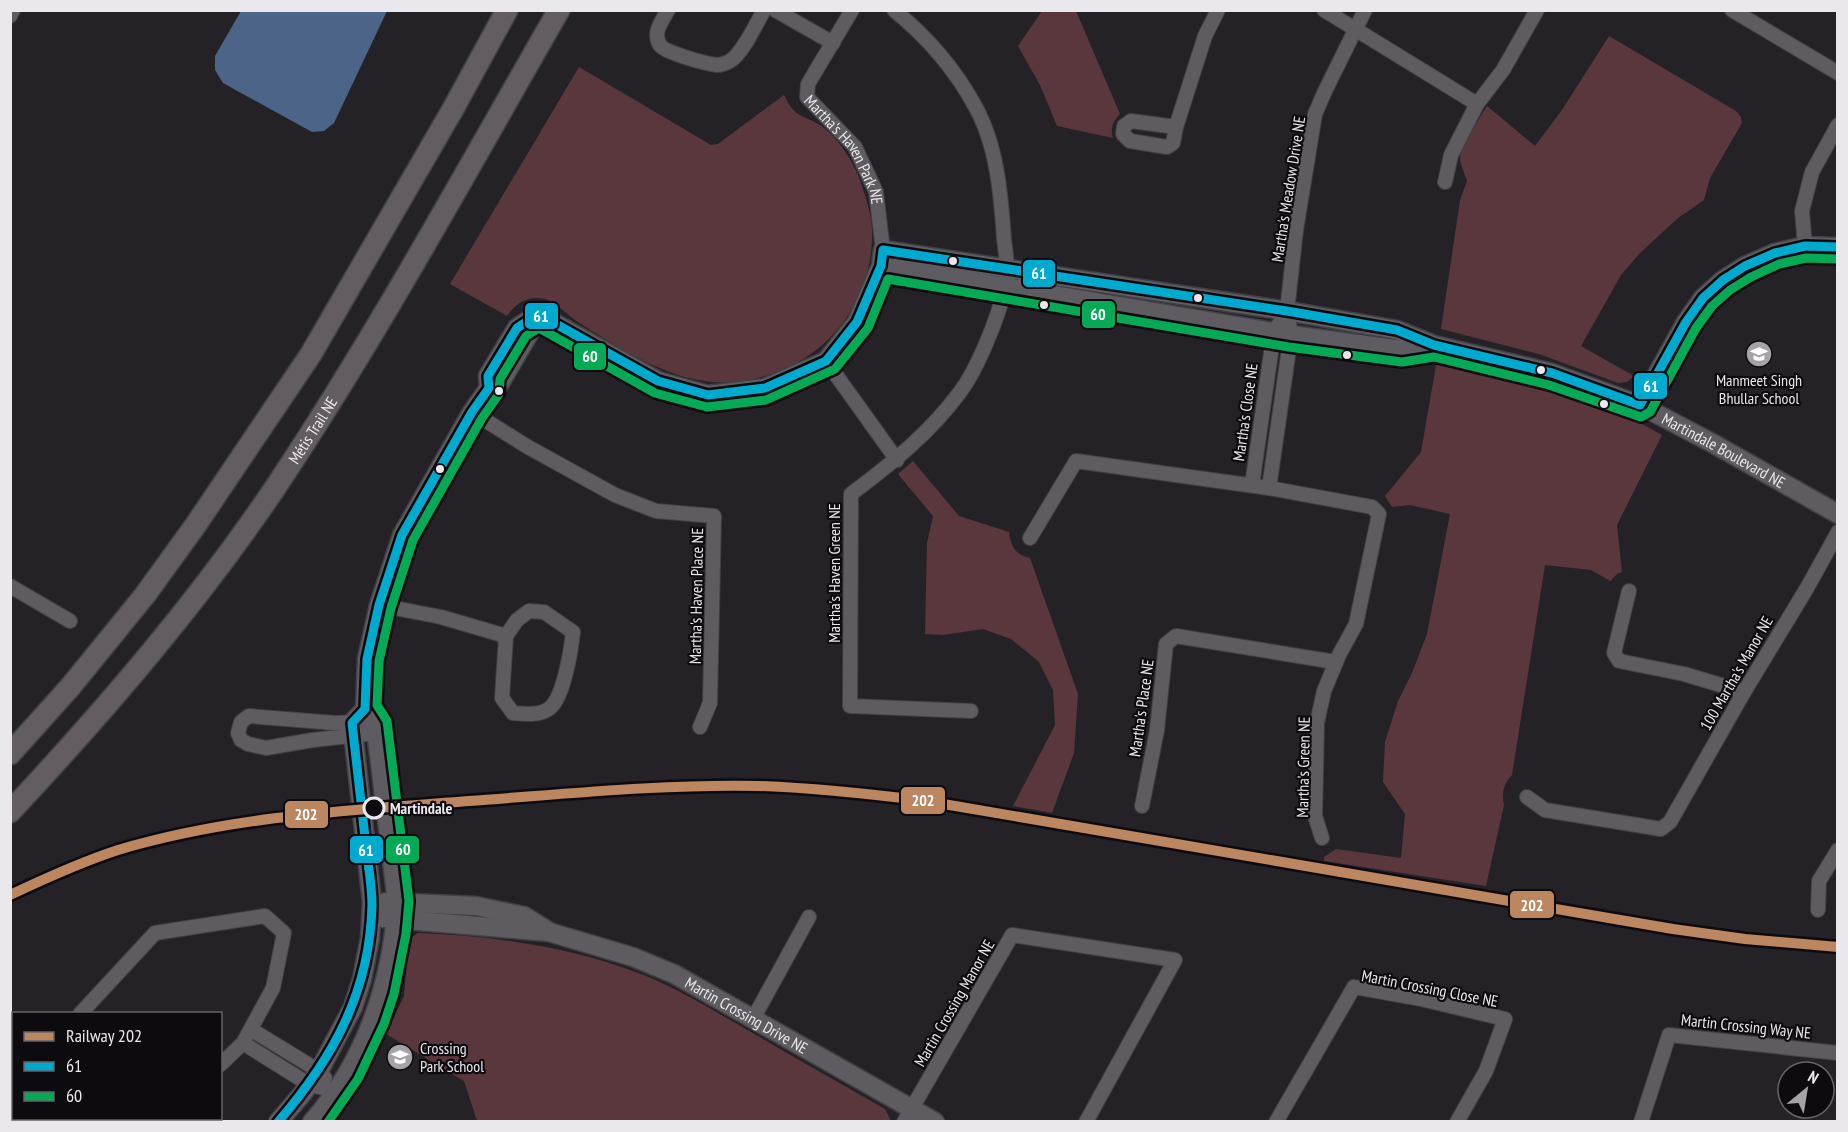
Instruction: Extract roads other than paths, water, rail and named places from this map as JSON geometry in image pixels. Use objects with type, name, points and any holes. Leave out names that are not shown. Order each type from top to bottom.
[{"type":"main road","points":[[10,754],[71,686],[145,595],[195,526],[311,354],[453,109],[507,10]]},
{"type":"main road","name":"Métis Trail NE","points":[[10,812],[76,741],[145,659],[200,590],[278,483],[373,332],[559,10]]},
{"type":"street","points":[[10,16],[14,10]]},
{"type":"street","points":[[668,10],[658,29],[657,37],[660,46],[669,52],[718,65],[729,62],[737,55],[764,10]]},
{"type":"street","points":[[775,10],[834,43]]},
{"type":"street","name":"Martha's Haven Park NE","points":[[852,10],[808,84],[807,97],[855,147],[876,192],[882,258]]},
{"type":"street","name":"Martha's Haven Green NE","points":[[894,10],[911,24],[947,62],[976,108],[991,148],[1000,188],[1007,269],[1005,288],[985,345],[962,391],[897,460],[851,494],[850,706],[971,711]]},
{"type":"street","points":[[1176,127],[1205,36],[1218,10]]},
{"type":"street","points":[[1324,10],[1477,104]]},
{"type":"street","name":"Martha's Meadow Drive NE","points":[[1287,311],[1296,230],[1316,114],[1365,10]]},
{"type":"street","points":[[1445,182],[1451,155],[1477,104],[1503,70],[1538,10]]},
{"type":"street","points":[[1732,10],[1838,73]]},
{"type":"street","points":[[1805,246],[1802,211],[1812,172],[1838,125]]},
{"type":"street","points":[[1640,405],[1686,322],[1703,298],[1723,280],[1745,266],[1774,253],[1805,246],[1838,248]]},
{"type":"street","points":[[312,1122],[336,1091],[361,1048],[376,1011],[386,983],[396,910],[372,721],[367,659],[379,605],[402,535],[472,412],[489,388],[488,376],[518,327],[538,314],[657,381],[708,395],[765,388],[826,361],[856,322],[882,258]]},
{"type":"street","name":"Martindale Boulevard NE","points":[[882,258],[1007,269],[1397,330],[1434,345],[1552,373],[1640,405],[1838,514]]},
{"type":"street","name":"Martindale Boulevard NE","points":[[882,258],[1005,288],[1282,333],[1402,350],[1434,345]]},
{"type":"street","name":"Martha's Close NE","points":[[1252,485],[1287,311]]},
{"type":"street","name":"Martha's Close NE","points":[[1269,488],[1282,333]]},
{"type":"street","points":[[826,361],[897,460]]},
{"type":"street","name":"Martha's Haven Place NE","points":[[472,412],[528,447],[615,495],[656,511],[714,516],[710,703],[700,727]]},
{"type":"street","name":"Martha's Close NE","points":[[1030,538],[1076,461],[1252,485],[1372,507],[1379,514],[1356,624],[1335,662]]},
{"type":"street","name":"100 Martha's Manor NE","points":[[1527,796],[1545,810],[1661,829],[1670,822],[1743,692],[1807,588],[1838,532]]},
{"type":"street","points":[[10,586],[70,621]]},
{"type":"street","points":[[1629,591],[1614,653],[1619,661],[1684,674],[1743,692]]},
{"type":"street","points":[[379,605],[441,617],[506,636]]},
{"type":"street","points":[[529,611],[544,612],[573,632],[571,652],[561,688],[551,707],[539,713],[513,713],[502,698],[506,636],[517,620],[529,611]]},
{"type":"street","name":"Martha's Place NE","points":[[1142,806],[1157,730],[1166,644],[1176,636],[1335,662]]},
{"type":"street","name":"Martha's Green NE","points":[[1322,838],[1315,816],[1317,723],[1324,691],[1335,662]]},
{"type":"street","points":[[372,721],[352,729],[249,716],[241,722],[237,733],[243,741],[256,747],[266,748],[313,740],[352,729],[372,721]]},
{"type":"street","points":[[278,1122],[314,1078],[353,1007],[362,979],[372,910],[352,729]]},
{"type":"street","points":[[1818,909],[1819,881],[1838,850]]},
{"type":"street","name":"Martin Crossing Drive NE","points":[[372,910],[396,910],[549,932],[633,957],[674,974],[753,1019],[908,1115],[935,1122]]},
{"type":"street","points":[[83,1012],[155,933],[265,916],[284,933],[273,988],[252,1030],[243,1043],[222,1063]]},
{"type":"street","points":[[753,1019],[809,917]]},
{"type":"street","name":"Martin Crossing Manor NE","points":[[908,1115],[1012,935],[1175,960],[1086,1122]]},
{"type":"street","name":"Martin Crossing Close NE","points":[[1276,1122],[1354,987],[1421,999],[1505,1019],[1486,1071],[1457,1122]]},
{"type":"street","points":[[252,1030],[314,1078]]},
{"type":"street","name":"Martin Crossing Way NE","points":[[1641,1122],[1669,1035],[1838,1053]]},
{"type":"street","points":[[243,1043],[336,1091]]},
{"type":"water","points":[[241,11],[387,11],[334,123],[324,131],[312,132],[223,83],[215,70],[215,56]]},
{"type":"rail line","name":"202","points":[[10,895],[118,850],[204,829],[248,822],[337,811],[578,793],[650,788],[759,786],[926,801],[1673,929],[1745,939],[1838,947]]},
{"type":"place","name":"Manmeet Singh Bhullar School","points":[[1759,354]]},
{"type":"place","name":"Martindale","points":[[374,808]]},
{"type":"place","name":"Crossing Park School","points":[[400,1057]]}]
